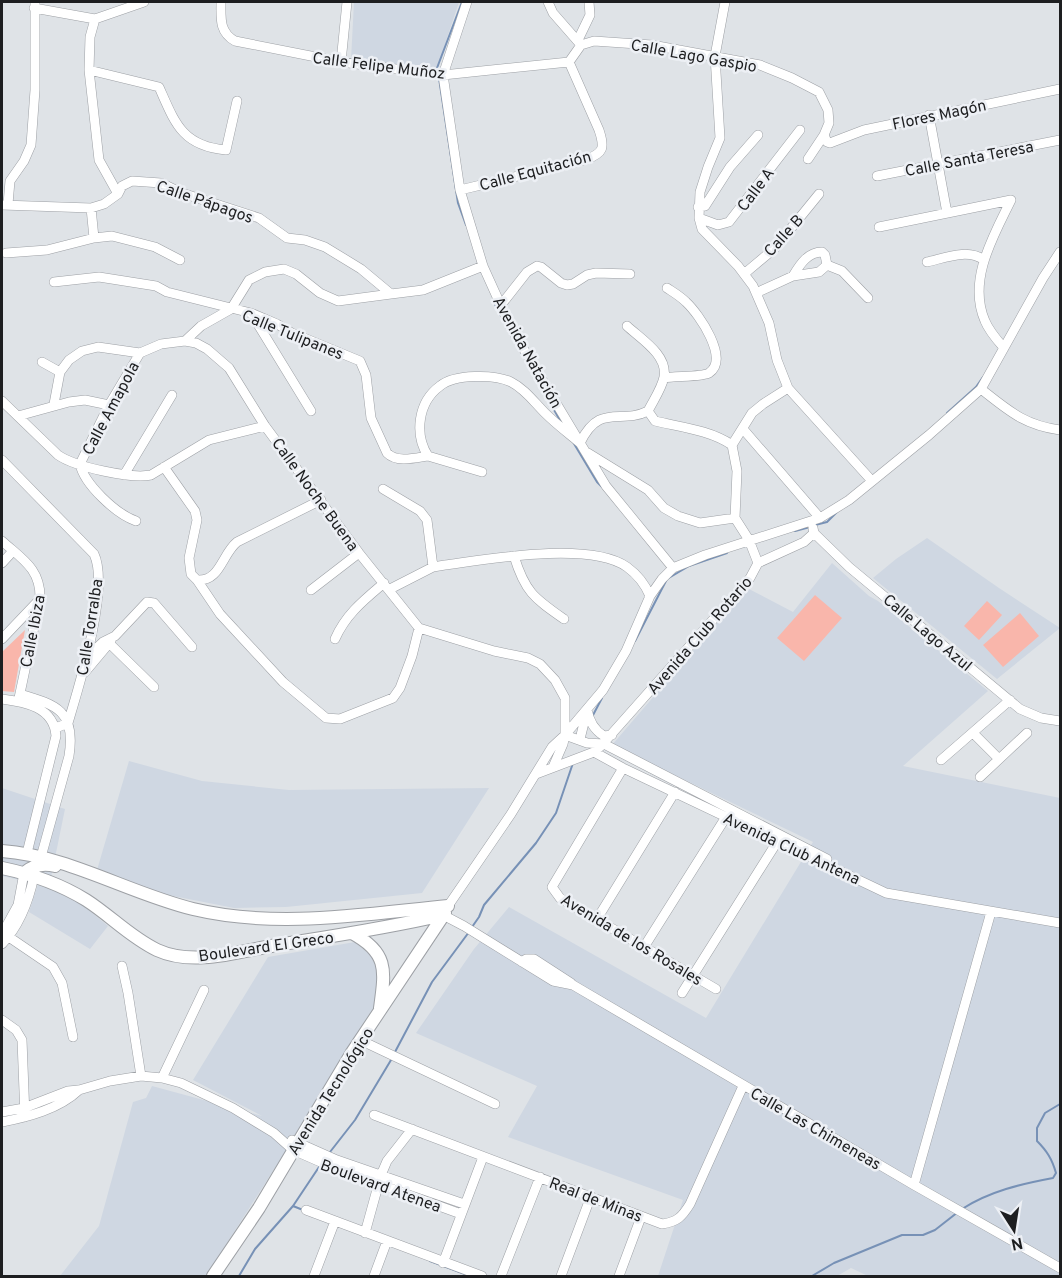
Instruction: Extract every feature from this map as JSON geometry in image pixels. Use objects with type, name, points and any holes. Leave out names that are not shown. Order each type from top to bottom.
[{"type":"main road","name":"Boulevard El Greco","points":[[2,851],[27,853],[41,857],[94,874],[156,899],[196,910],[279,919],[446,911]]},
{"type":"main road","points":[[2,851],[30,872],[47,864],[94,874]]},
{"type":"main road","name":"Boulevard El Greco","points":[[2,868],[30,872],[63,888],[87,901],[131,936],[159,951],[178,955],[202,957],[348,934],[446,911]]},
{"type":"main road","name":"Avenida Tecnológico","points":[[213,1276],[360,1040],[446,911]]},
{"type":"main road","points":[[344,916],[348,934],[374,947],[383,966],[379,1011]]},
{"type":"main road","points":[[250,950],[252,946],[277,941],[284,937],[286,927],[279,919]]},
{"type":"street","points":[[5,205],[10,181],[24,161],[31,145],[35,90],[34,5],[95,19],[144,2]]},
{"type":"street","name":"Calle Felipe Muñoz","points":[[221,2],[222,27],[228,37],[235,42],[341,62],[443,75],[569,62]]},
{"type":"street","points":[[341,62],[347,2]]},
{"type":"street","name":"Avenida Natación","points":[[467,2],[443,75],[460,190],[483,266],[511,328],[606,486],[673,568]]},
{"type":"street","points":[[548,2],[553,13],[580,43]]},
{"type":"street","points":[[569,62],[580,43],[590,15],[589,2]]},
{"type":"street","points":[[725,2],[715,56],[720,138],[700,192],[698,207],[702,229],[744,274],[756,293],[769,323],[777,360],[788,388],[872,481]]},
{"type":"street","points":[[95,19],[90,37],[89,70],[99,160],[118,194]]},
{"type":"street","name":"Calle Lago Gaspio","points":[[580,43],[625,42],[715,56],[760,65],[792,78],[819,92],[828,110],[829,123],[808,159]]},
{"type":"street","name":"Calle Equitación","points":[[460,190],[597,155],[602,149],[603,141],[569,62]]},
{"type":"street","points":[[89,70],[159,87],[175,123],[190,138],[208,148],[226,150],[237,101]]},
{"type":"street","name":"Flores Magón","points":[[824,135],[830,143],[864,130],[1060,88]]},
{"type":"street","points":[[929,115],[947,213]]},
{"type":"street","name":"Calle A","points":[[699,218],[718,225],[729,222],[800,130]]},
{"type":"street","points":[[698,207],[705,206],[730,167],[758,135]]},
{"type":"street","name":"Calle Santa Teresa","points":[[877,176],[1060,140]]},
{"type":"street","name":"Calle Pápagos","points":[[5,205],[91,208],[100,206],[118,194],[122,186],[132,181],[161,183],[202,200],[259,218],[287,238],[305,240],[325,247],[361,269],[391,294]]},
{"type":"street","name":"Calle B","points":[[744,274],[775,248],[819,194]]},
{"type":"street","points":[[879,227],[1011,200],[984,260],[980,287],[980,305],[985,321],[1004,348]]},
{"type":"street","points":[[91,208],[94,238]]},
{"type":"street","points":[[6,253],[47,250],[94,238],[112,236],[142,242],[180,260]]},
{"type":"street","points":[[793,276],[807,257],[816,252],[822,252],[825,255],[827,266]]},
{"type":"street","points":[[536,774],[594,752],[584,741],[584,723],[588,713],[616,670],[650,596],[673,568],[749,540],[816,520],[849,500],[929,435],[981,389],[1060,252]]},
{"type":"street","points":[[927,262],[968,254],[978,255],[984,260]]},
{"type":"street","points":[[54,404],[60,372],[69,360],[82,351],[98,347],[140,352],[161,344],[185,341],[201,326],[231,309],[249,280],[265,272],[284,269],[296,274],[332,300],[347,301],[423,290],[483,266]]},
{"type":"street","points":[[501,305],[527,272],[537,266],[542,267],[561,283],[567,285],[596,273],[630,274]]},
{"type":"street","points":[[756,293],[793,276],[812,275],[827,266]]},
{"type":"street","points":[[827,266],[842,271],[868,298]]},
{"type":"street","name":"Calle Tulipanes","points":[[54,282],[99,277],[156,286],[167,292],[251,314],[277,324],[292,333],[360,361],[366,375],[370,418],[387,453],[391,456],[401,459],[428,456],[482,472]]},
{"type":"street","points":[[664,378],[707,375],[715,369],[717,361],[716,349],[694,310],[685,300],[667,288]]},
{"type":"street","points":[[251,314],[311,411]]},
{"type":"street","points":[[583,447],[585,433],[595,422],[611,416],[637,415],[648,411],[664,378],[664,370],[656,351],[627,326]]},
{"type":"street","name":"Calle Noche Buena","points":[[185,341],[196,343],[207,349],[224,363],[265,426],[418,628]]},
{"type":"street","name":"Calle Amapola","points":[[80,464],[109,405],[140,352]]},
{"type":"street","points":[[42,362],[60,372]]},
{"type":"street","points":[[428,456],[421,438],[420,418],[425,403],[442,384],[473,376],[494,377],[511,381],[583,447],[648,490],[664,508],[678,516],[700,523],[735,518]]},
{"type":"street","points":[[732,445],[752,413],[788,388]]},
{"type":"street","points":[[981,389],[1019,418],[1031,424],[1060,430]]},
{"type":"street","points":[[124,475],[172,395]]},
{"type":"street","points":[[18,416],[54,404],[86,400],[109,405]]},
{"type":"street","points":[[2,401],[58,455],[67,460],[124,475],[141,477],[151,475],[209,440],[265,426]]},
{"type":"street","points":[[648,411],[655,421],[712,434],[732,445],[737,471],[735,518],[749,540],[758,563]]},
{"type":"street","points":[[743,429],[816,520],[814,533]]},
{"type":"street","name":"Calle Torralba","points":[[2,460],[94,554],[98,562],[100,583],[87,657],[68,723],[71,742],[69,756],[41,857]]},
{"type":"street","points":[[80,464],[86,479],[96,490],[117,510],[136,521]]},
{"type":"street","points":[[164,467],[195,511],[197,520],[189,567],[191,574],[220,614],[283,682],[326,718],[340,718],[387,701],[397,693],[412,656],[418,628],[535,661],[564,693],[565,735],[553,767]]},
{"type":"street","points":[[383,489],[424,515],[427,520],[433,567]]},
{"type":"street","points":[[197,580],[214,576],[232,546],[237,542],[321,500]]},
{"type":"street","name":"Avenida Club Rotario","points":[[594,752],[604,744],[750,578],[758,563],[804,542],[814,533]]},
{"type":"street","name":"Calle Lago Azul","points":[[814,533],[849,567],[1020,708],[1041,718],[1060,721]]},
{"type":"street","name":"Calle Ibiza","points":[[2,540],[32,568],[40,586],[40,599],[19,697]]},
{"type":"street","points":[[2,562],[13,551]]},
{"type":"street","points":[[311,590],[359,553]]},
{"type":"street","points":[[335,639],[342,624],[353,610],[387,586],[433,567],[514,556],[555,554],[590,556],[626,566],[645,584],[650,596]]},
{"type":"street","points":[[514,556],[526,588],[534,598],[564,620]]},
{"type":"street","points":[[2,639],[40,599]]},
{"type":"street","points":[[83,674],[146,603],[150,602],[154,603],[192,647]]},
{"type":"street","points":[[87,657],[103,642],[112,640]]},
{"type":"street","points":[[112,640],[154,687]]},
{"type":"street","points":[[19,697],[42,709],[52,718],[56,728],[56,736],[27,853]]},
{"type":"street","points":[[2,699],[19,697],[51,703],[64,714],[68,723],[56,728]]},
{"type":"street","points":[[941,760],[1010,700]]},
{"type":"street","points":[[588,713],[600,734],[612,735]]},
{"type":"street","points":[[446,911],[552,747],[588,713]]},
{"type":"street","points":[[973,733],[999,759]]},
{"type":"street","points":[[980,777],[1027,733]]},
{"type":"street","name":"Avenida Club Antena","points":[[565,735],[604,744],[888,888],[1060,921]]},
{"type":"street","name":"Avenida Club Antena","points":[[594,752],[886,893],[991,912],[1060,921]]},
{"type":"street","name":"Avenida de los Rosales","points":[[623,768],[552,887],[560,898],[716,989]]},
{"type":"street","points":[[597,919],[675,792]]},
{"type":"street","points":[[644,947],[726,817]]},
{"type":"street","points":[[682,993],[777,842]]},
{"type":"street","points":[[2,944],[30,872]]},
{"type":"street","name":"Calle Las Chimeneas","points":[[446,911],[464,926],[553,981],[573,985],[743,1086],[1060,1268]]},
{"type":"street","points":[[914,1185],[991,912]]},
{"type":"street","points":[[4,934],[53,967],[62,983],[73,1037]]},
{"type":"street","points":[[122,966],[141,1076]]},
{"type":"street","points":[[162,1078],[204,990]]},
{"type":"street","points":[[2,1020],[16,1030],[22,1040],[24,1112]]},
{"type":"street","points":[[360,1040],[495,1104]]},
{"type":"street","name":"Boulevard Atenea","points":[[2,1118],[63,1102],[79,1090],[110,1081],[141,1076],[162,1078],[181,1083],[233,1108],[295,1146],[321,1158],[461,1214]]},
{"type":"street","name":"Real de Minas","points":[[374,1115],[662,1224],[674,1222],[683,1216],[743,1086]]},
{"type":"street","points":[[365,1233],[380,1180],[390,1156],[412,1129]]},
{"type":"street","points":[[443,1263],[483,1157]]},
{"type":"street","points":[[501,1276],[540,1177]]},
{"type":"street","name":"Boulevard Atenea","points":[[380,1180],[464,1204]]},
{"type":"street","points":[[561,1276],[591,1196]]},
{"type":"street","points":[[306,1210],[482,1276]]},
{"type":"street","points":[[619,1276],[641,1217]]},
{"type":"street","points":[[314,1276],[335,1221]]},
{"type":"street","points":[[374,1276],[387,1241]]},
{"type":"shaded area","points":[[354,2],[459,2],[436,71],[351,60]]},
{"type":"shaded area","points":[[927,538],[1060,628],[997,679],[873,578]]},
{"type":"shaded area","points":[[832,563],[869,596],[988,691],[903,766],[1060,798],[1060,1276],[868,1276],[851,1268],[837,1276],[658,1276],[683,1200],[508,1137],[537,1086],[416,1033],[474,949],[509,907],[706,1018],[813,842],[612,745],[747,588],[793,612]]},
{"type":"shaded area","points":[[815,595],[842,618],[804,661],[777,638]]},
{"type":"shaded area","points":[[987,601],[1002,615],[979,640],[964,626]]},
{"type":"shaded area","points":[[1020,613],[1039,636],[1003,667],[983,645]]},
{"type":"shaded area","points":[[25,630],[14,692],[2,691],[2,652]]},
{"type":"shaded area","points":[[129,761],[202,781],[289,790],[489,788],[422,893],[286,907],[234,908],[163,894],[97,870]]},
{"type":"shaded area","points":[[2,788],[65,809],[49,887],[79,902],[108,926],[90,949],[29,912],[38,884],[2,876]]},
{"type":"shaded area","points":[[355,942],[375,959],[380,1003],[206,1276],[60,1276],[99,1226],[133,1102],[146,1098],[152,1086],[262,1116],[193,1080],[268,957]]},
{"type":"waterway","points":[[438,72],[437,68],[462,2]]},
{"type":"waterway","points":[[439,78],[458,203],[466,225]]},
{"type":"waterway","points":[[495,304],[500,315]]},
{"type":"waterway","points":[[947,413],[976,387],[983,377]]},
{"type":"waterway","points":[[537,380],[561,422]]},
{"type":"waterway","points":[[573,442],[603,488]]},
{"type":"waterway","points":[[815,525],[827,522],[838,511]]},
{"type":"waterway","points":[[795,531],[810,527]]},
{"type":"waterway","points":[[635,641],[667,579],[689,566],[727,553]]},
{"type":"waterway","points":[[592,717],[602,698]]},
{"type":"waterway","points":[[472,927],[484,905],[536,843],[556,813],[573,763]]},
{"type":"waterway","points":[[395,1052],[432,982],[469,932]]},
{"type":"waterway","points":[[330,1152],[355,1120],[391,1060]]},
{"type":"waterway","points":[[962,1209],[984,1197],[1006,1189],[1053,1178],[1056,1173],[1049,1156],[1037,1141],[1037,1128],[1045,1113],[1060,1104]]},
{"type":"waterway","points":[[239,1276],[255,1249],[293,1206],[321,1164]]},
{"type":"waterway","points":[[293,1206],[303,1210]]},
{"type":"waterway","points":[[812,1276],[834,1263],[902,1235],[923,1235],[935,1230],[958,1212]]},
{"type":"waterway","points":[[430,1261],[470,1276]]}]
